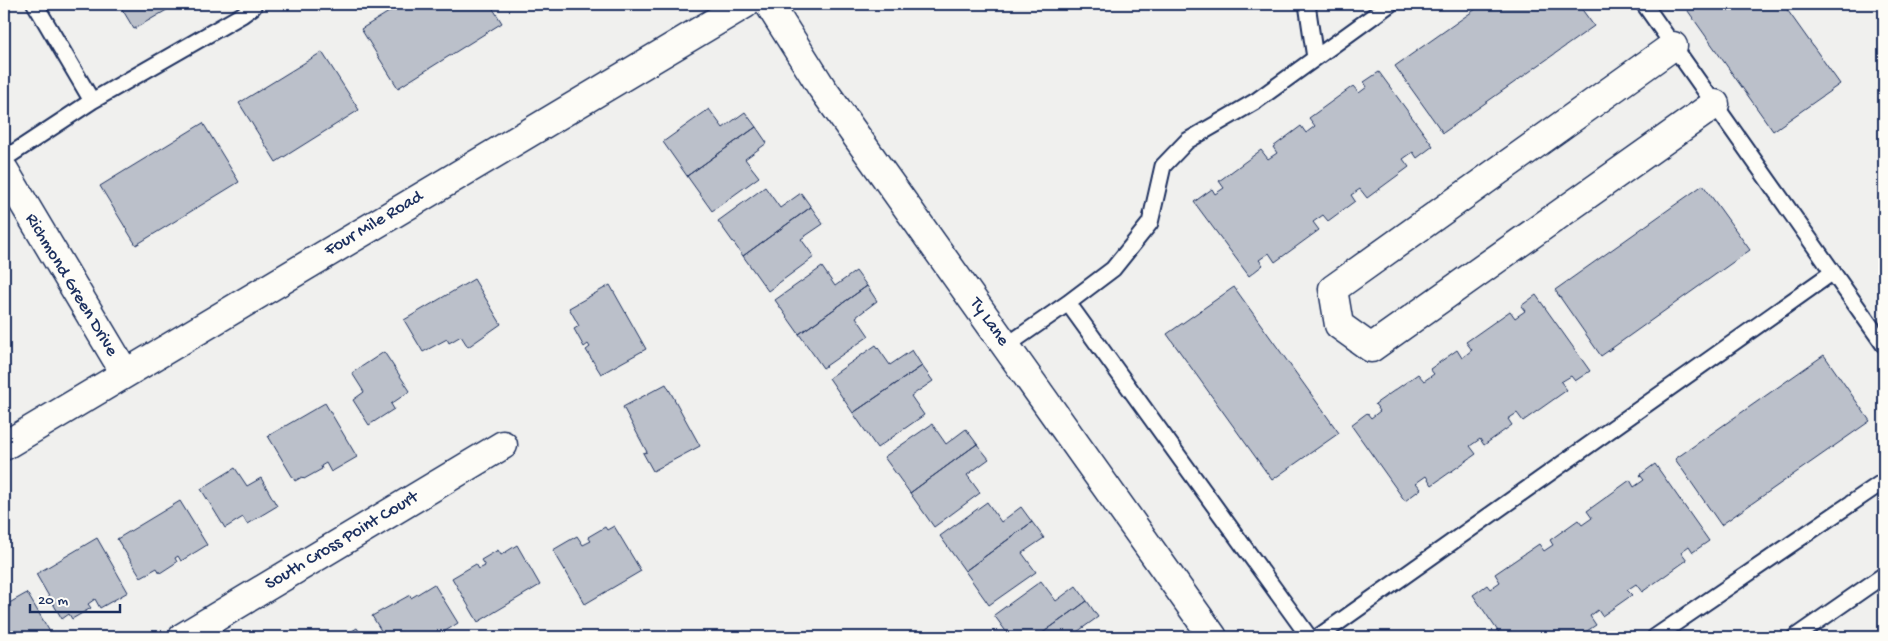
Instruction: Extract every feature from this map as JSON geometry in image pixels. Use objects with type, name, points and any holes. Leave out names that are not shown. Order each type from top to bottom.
[{"type":"street","name":"Four Mile Road","points":[[4,446],[745,4]]},
{"type":"street","name":"Ty Lane","points":[[769,4],[822,88],[1213,637]]},
{"type":"street","points":[[1673,46],[1333,288],[1339,325],[1371,348],[1715,104]]},
{"type":"street","name":"Richmond Green Drive","points":[[4,170],[124,373]]},
{"type":"street","name":"South Cross Point Court","points":[[183,637],[503,445]]},
{"type":"lane","points":[[35,4],[92,100]]},
{"type":"lane","points":[[1307,4],[1315,58]]},
{"type":"lane","points":[[1006,346],[1113,269],[1150,223],[1163,166],[1187,141],[1256,101],[1390,4]]},
{"type":"lane","points":[[1644,4],[1884,346]]},
{"type":"lane","points":[[4,159],[92,100],[254,5]]},
{"type":"lane","points":[[1318,637],[1833,272]]},
{"type":"lane","points":[[1068,303],[1309,637]]},
{"type":"lane","points":[[1655,637],[1884,481]]},
{"type":"lane","points":[[1796,637],[1884,575]]},
{"type":"building","points":[[119,4],[177,4],[134,29]]},
{"type":"building","points":[[402,4],[490,4],[502,23],[398,88],[361,29]]},
{"type":"building","points":[[1483,4],[1578,4],[1594,26],[1443,133],[1395,66]]},
{"type":"building","points":[[1683,4],[1783,4],[1840,84],[1773,131]]},
{"type":"building","points":[[322,52],[359,110],[276,162],[239,103]]},
{"type":"building","points":[[1379,72],[1433,146],[1417,158],[1413,152],[1403,159],[1409,167],[1367,198],[1360,189],[1351,195],[1355,201],[1328,221],[1323,215],[1313,222],[1319,230],[1275,262],[1269,253],[1259,260],[1263,265],[1249,276],[1194,202],[1212,189],[1215,194],[1224,188],[1219,181],[1261,150],[1268,159],[1277,153],[1273,147],[1301,126],[1306,133],[1315,126],[1309,118],[1353,86],[1359,93],[1367,87],[1364,82]]},
{"type":"building","points":[[709,109],[723,128],[745,112],[756,127],[687,176],[663,142]]},
{"type":"building","points":[[203,123],[239,182],[136,245],[100,186]]},
{"type":"building","points":[[756,127],[767,143],[745,159],[759,177],[712,211],[687,176]]},
{"type":"building","points":[[1703,185],[1750,250],[1601,356],[1555,290]]},
{"type":"building","points":[[765,187],[780,208],[801,193],[811,207],[743,256],[718,221]]},
{"type":"building","points":[[811,207],[823,224],[801,239],[814,257],[768,291],[743,256]]},
{"type":"building","points":[[822,267],[835,286],[856,271],[867,286],[799,334],[775,300]]},
{"type":"building","points":[[474,279],[501,324],[468,347],[461,336],[449,343],[447,339],[423,352],[404,320]]},
{"type":"building","points":[[610,285],[646,349],[601,374],[586,350],[590,347],[588,344],[584,347],[574,329],[579,326],[569,308]]},
{"type":"building","points":[[867,286],[877,301],[856,317],[869,336],[823,368],[799,334]]},
{"type":"building","points":[[1234,287],[1339,433],[1272,480],[1167,334]]},
{"type":"building","points":[[1536,295],[1590,371],[1575,381],[1571,376],[1561,382],[1567,390],[1523,421],[1517,413],[1508,419],[1512,425],[1484,445],[1480,439],[1470,446],[1476,454],[1432,485],[1426,476],[1416,483],[1421,489],[1405,501],[1351,425],[1367,413],[1371,418],[1380,411],[1375,404],[1418,374],[1424,381],[1434,374],[1430,369],[1457,350],[1462,358],[1472,350],[1466,342],[1510,311],[1515,318],[1525,311],[1521,306]]},
{"type":"building","points":[[876,345],[890,365],[912,350],[922,366],[853,413],[829,378]]},
{"type":"building","points":[[384,352],[410,391],[391,404],[394,409],[369,425],[353,400],[364,392],[352,373]]},
{"type":"building","points":[[1824,355],[1870,421],[1721,525],[1675,459]]},
{"type":"building","points":[[922,366],[933,381],[911,396],[924,415],[877,448],[853,413]]},
{"type":"building","points":[[666,384],[700,446],[653,471],[643,453],[647,452],[623,407]]},
{"type":"building","points":[[325,403],[357,457],[331,472],[326,463],[321,466],[322,469],[304,479],[302,477],[295,481],[268,436]]},
{"type":"building","points":[[932,424],[946,444],[966,429],[977,444],[910,493],[884,457]]},
{"type":"building","points":[[977,444],[989,459],[967,475],[980,493],[934,527],[910,493]]},
{"type":"building","points":[[1655,464],[1709,541],[1693,552],[1689,546],[1681,552],[1687,560],[1642,592],[1636,584],[1627,590],[1632,595],[1602,616],[1598,610],[1590,616],[1596,625],[1578,637],[1502,637],[1473,595],[1487,585],[1490,589],[1500,582],[1495,574],[1539,544],[1544,551],[1553,545],[1550,540],[1578,520],[1582,525],[1592,518],[1587,511],[1630,480],[1634,487],[1644,480],[1640,475]]},
{"type":"building","points":[[235,468],[247,486],[261,478],[277,506],[247,524],[243,517],[225,528],[201,489]]},
{"type":"building","points":[[180,501],[207,545],[181,561],[178,556],[175,558],[177,562],[160,573],[157,568],[141,577],[117,539]]},
{"type":"building","points":[[987,502],[1001,522],[1021,507],[1032,522],[965,571],[940,536]]},
{"type":"building","points":[[1032,522],[1044,538],[1022,553],[1036,572],[989,605],[965,571]]},
{"type":"building","points":[[614,526],[641,571],[585,604],[553,550],[577,536],[583,545],[591,541],[588,537],[605,527],[607,530]]},
{"type":"building","points":[[97,538],[128,592],[100,608],[95,599],[88,604],[91,608],[72,619],[69,614],[62,619],[36,574]]},
{"type":"building","points":[[517,545],[540,585],[478,622],[452,578],[476,564],[479,569],[485,566],[481,560],[498,550],[501,555]]},
{"type":"building","points":[[1041,581],[1056,601],[1076,586],[1087,601],[1037,637],[1010,637],[994,615]]},
{"type":"building","points":[[434,584],[458,623],[436,637],[385,637],[372,616],[410,595],[411,598]]},
{"type":"building","points":[[27,593],[53,637],[4,637],[4,606]]},
{"type":"building","points":[[1087,601],[1098,617],[1077,632],[1081,637],[1037,637]]},
{"type":"building","points":[[357,628],[363,637],[342,637]]}]
